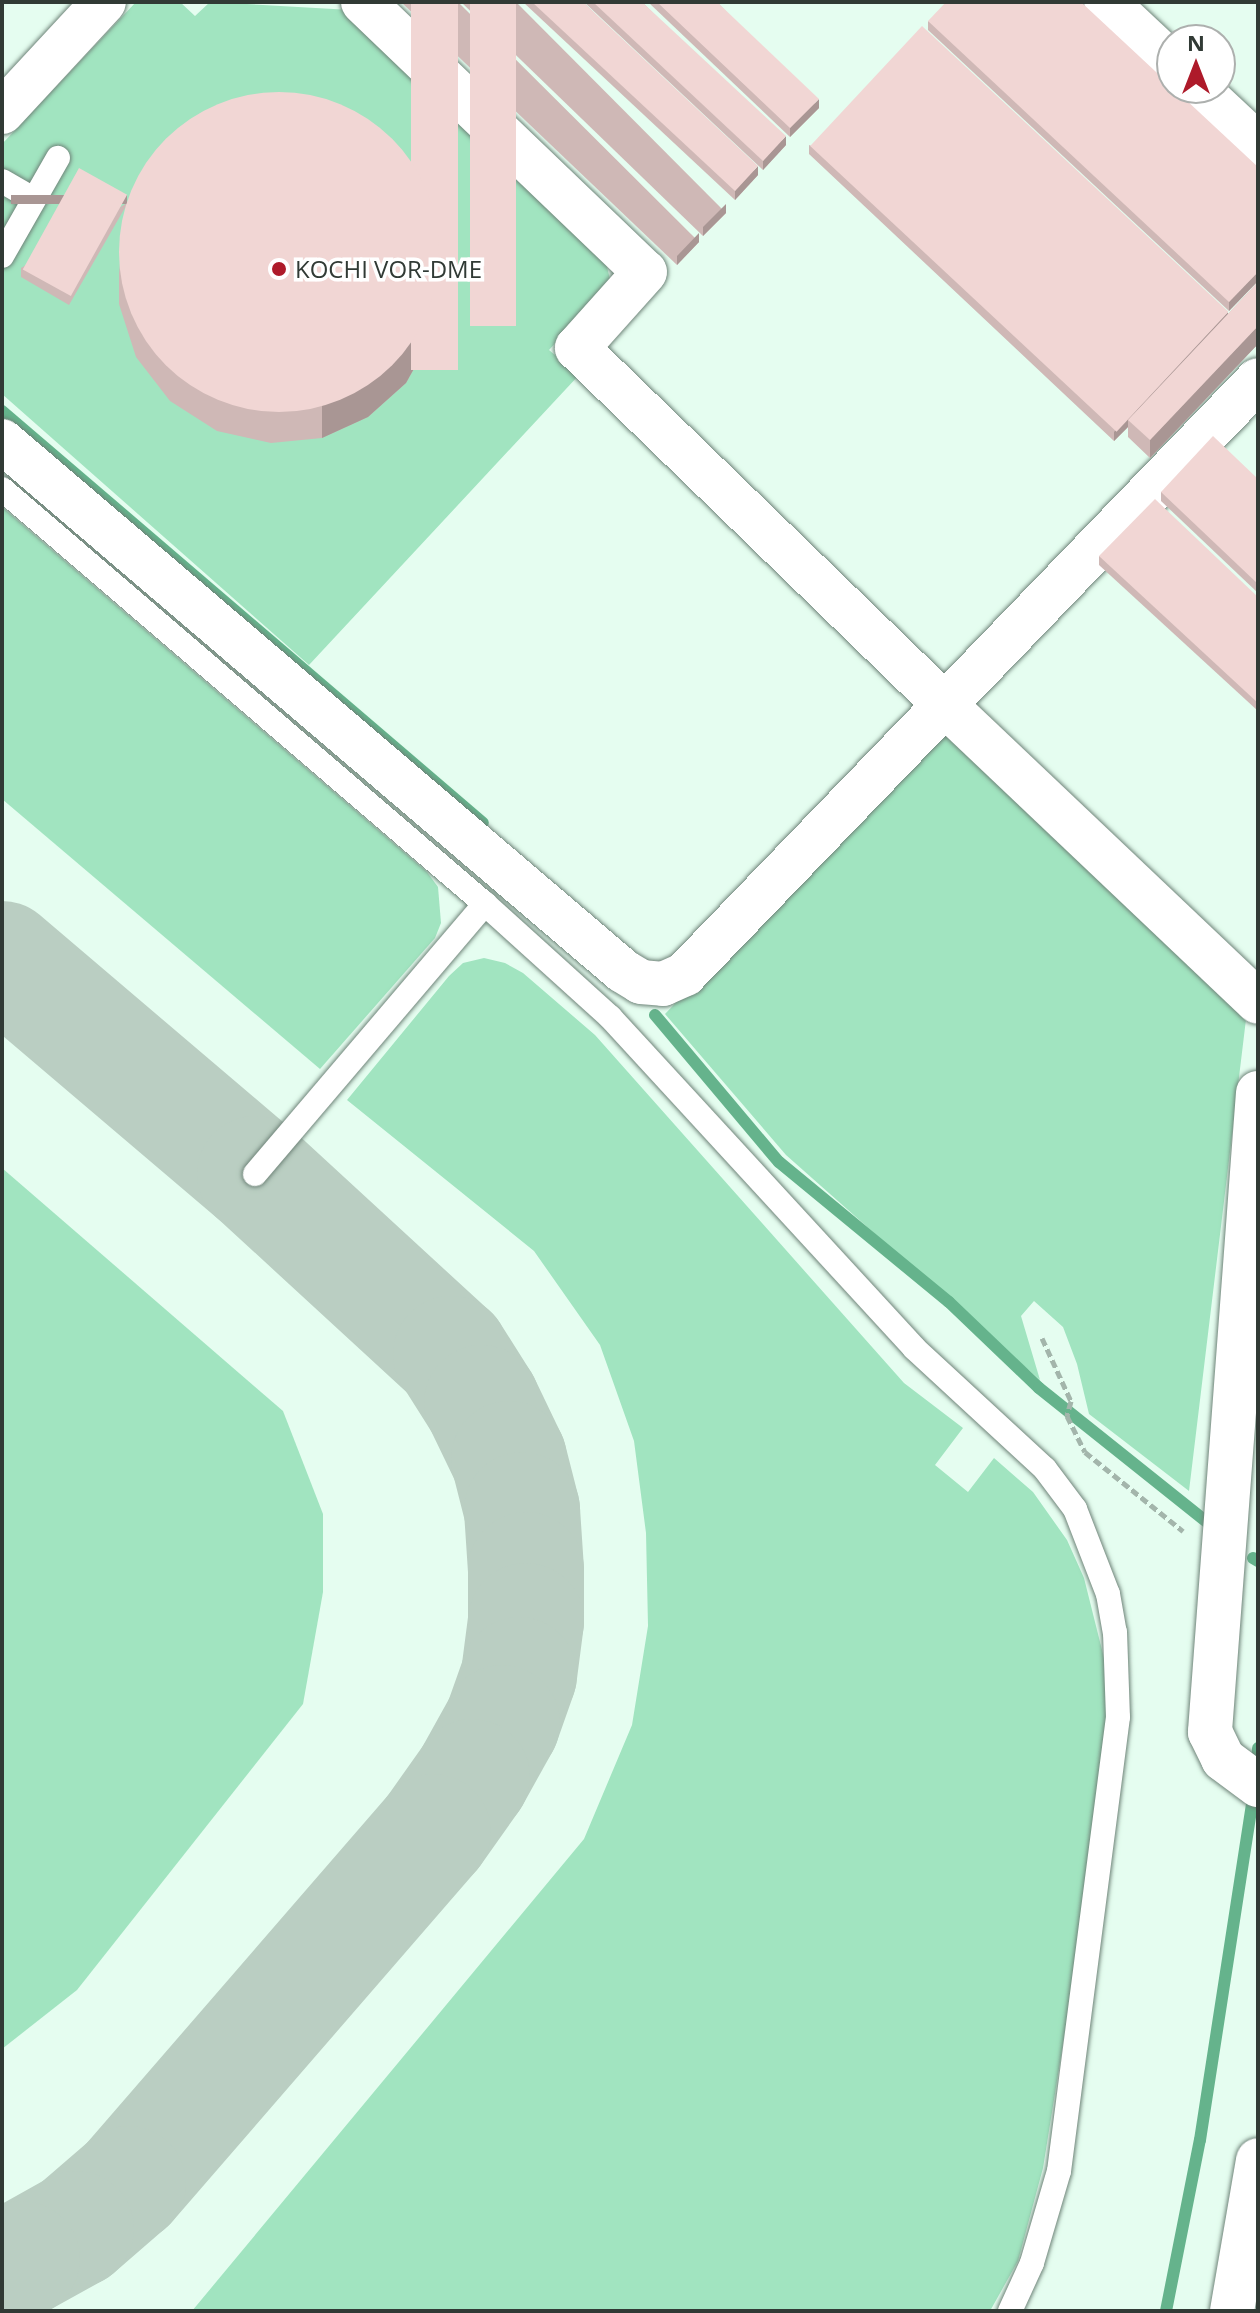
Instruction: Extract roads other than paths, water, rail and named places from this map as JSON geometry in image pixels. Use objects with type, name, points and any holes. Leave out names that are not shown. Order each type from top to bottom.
[{"type":"street","points":[[2,112],[104,2]]},
{"type":"street","points":[[363,2],[645,272],[577,348],[943,703],[1258,1002]]},
{"type":"street","points":[[1106,2],[1156,49]]},
{"type":"street","points":[[1214,104],[1258,145]]},
{"type":"street","points":[[2,441],[623,971],[641,982],[663,984],[685,974],[943,703],[1258,380]]},
{"type":"street","points":[[1258,1093],[1210,1732],[1223,1759],[1258,1785]]},
{"type":"street","points":[[1232,2311],[1258,2160]]},
{"type":"lane","points":[[2,256],[58,158]]},
{"type":"lane","points":[[2,181],[33,199]]},
{"type":"lane","points":[[2,489],[485,904],[610,1017],[914,1348],[1045,1469],[1075,1509],[1093,1548],[1108,1594],[1115,1632],[1118,1674],[1115,1755],[1059,2171],[1032,2263],[1010,2311]]},
{"type":"lane","points":[[255,1174],[485,904]]},
{"type":"waterway","points":[[2,411],[483,823]]},
{"type":"waterway","points":[[655,1015],[779,1162],[949,1302],[1039,1388],[1207,1522]]},
{"type":"waterway","points":[[1253,1558],[1258,1561]]},
{"type":"waterway","points":[[1256,1772],[1258,1748]]},
{"type":"waterway","points":[[1166,2311],[1200,2140],[1254,1791]]},
{"type":"place","name":"KOCHI VOR-DME","points":[[279,269]]}]
